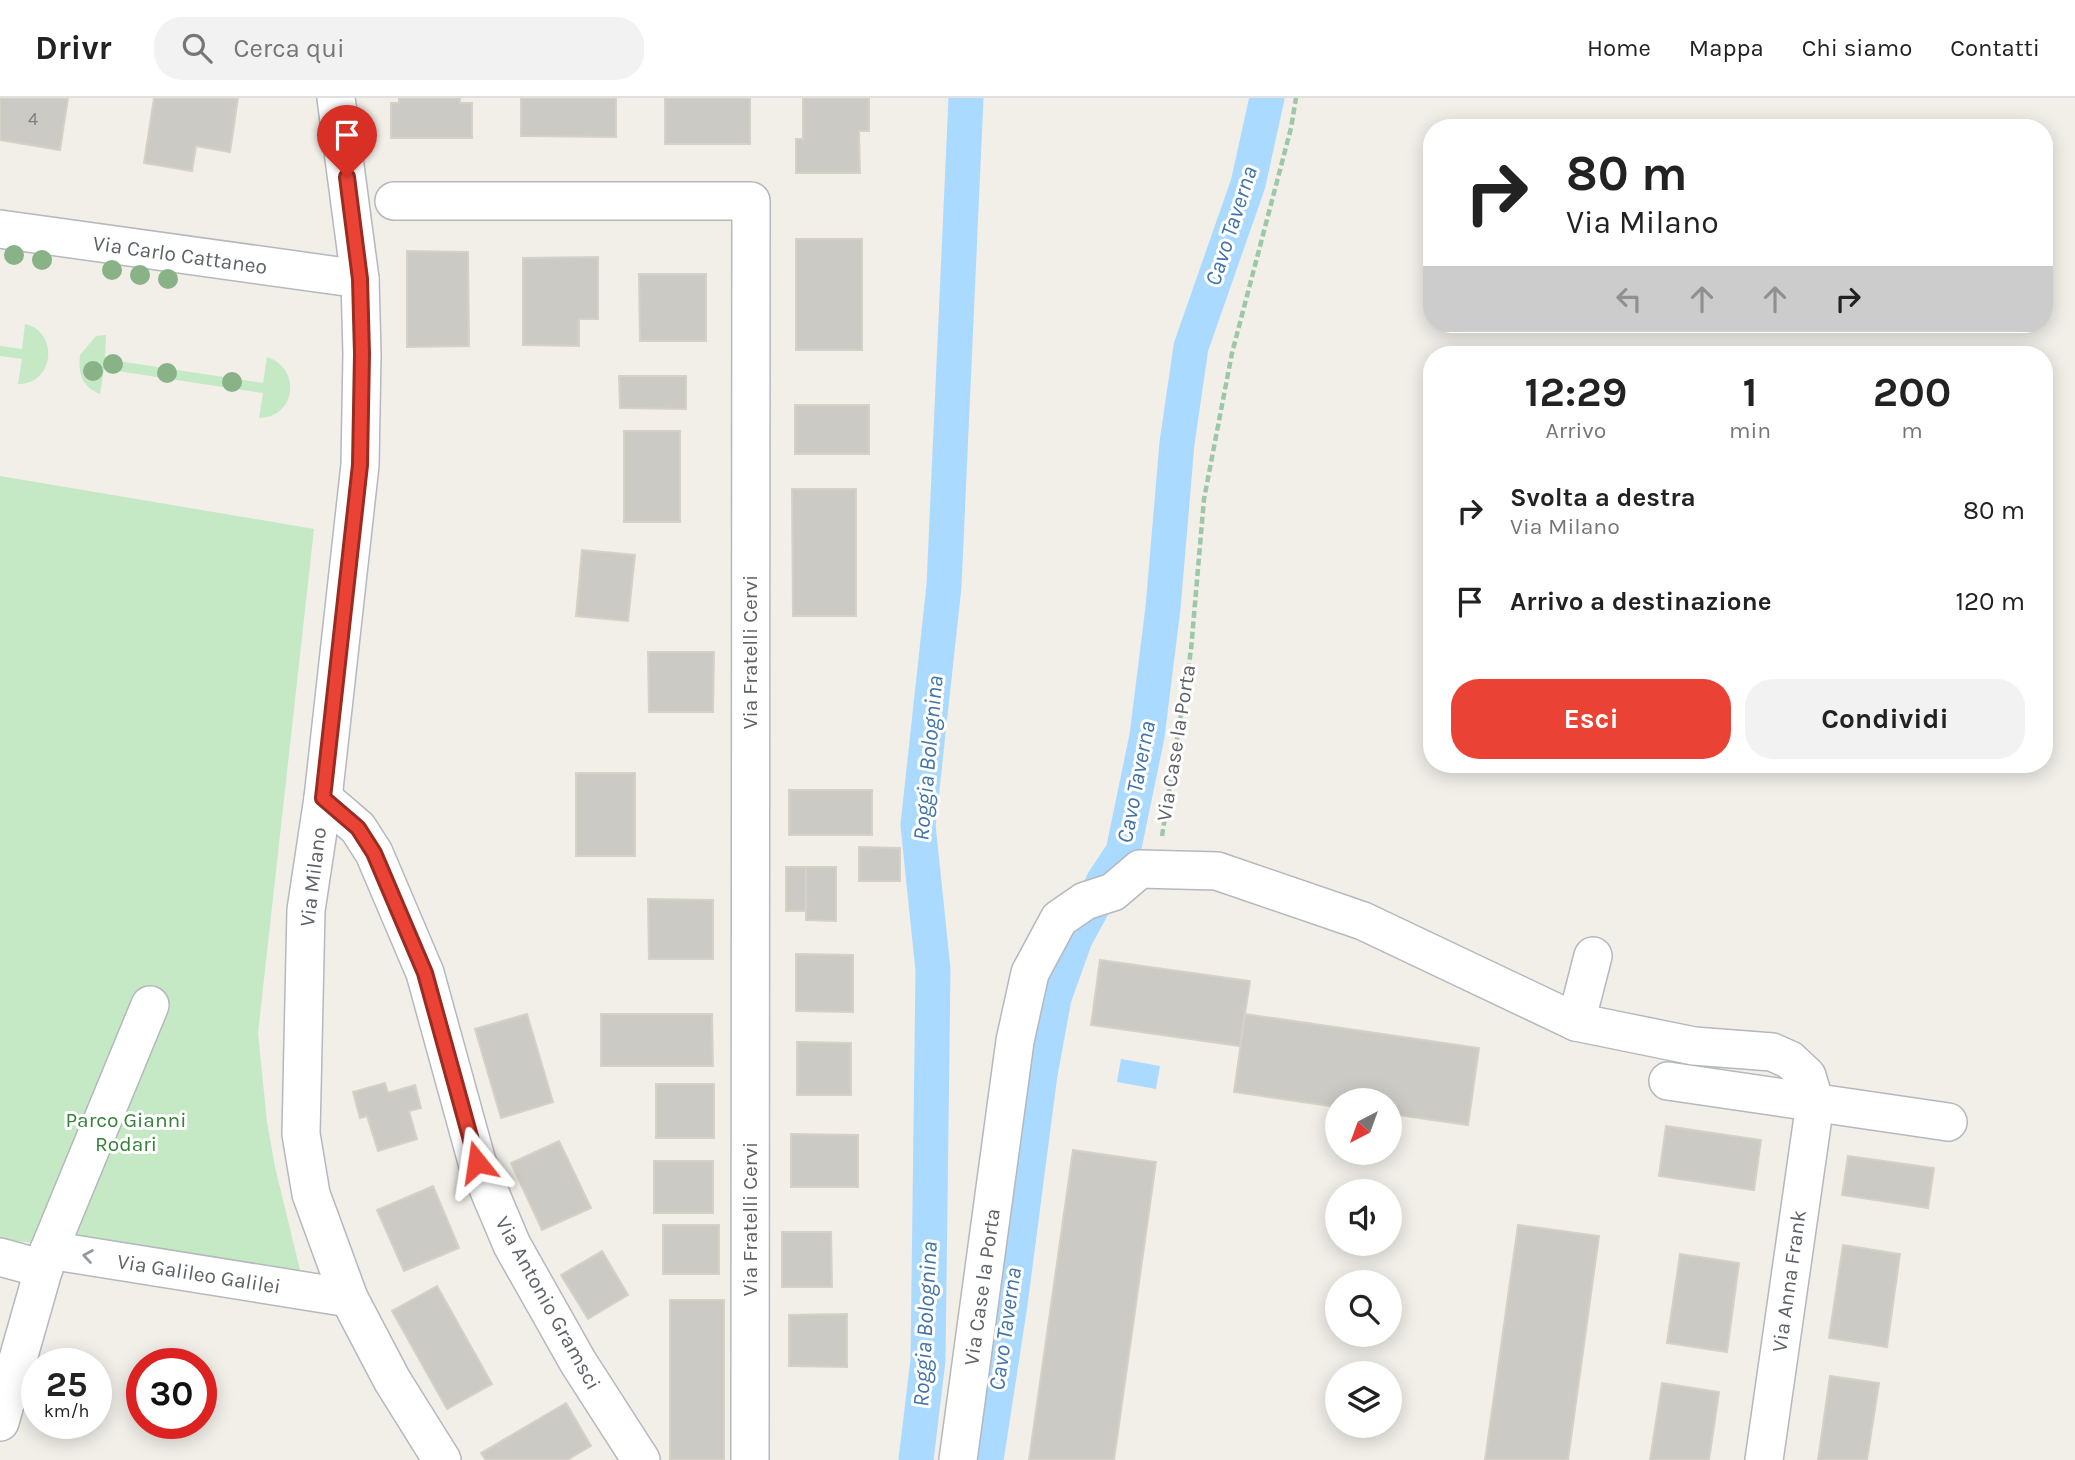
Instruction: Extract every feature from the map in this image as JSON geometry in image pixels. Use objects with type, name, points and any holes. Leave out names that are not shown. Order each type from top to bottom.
[{"type":"street","name":"Via Milano","points":[[336,98],[360,279],[360,465],[323,798],[306,910],[301,1134],[311,1194],[349,1298],[392,1380],[442,1460]]},
{"type":"street","name":"Via Fratelli Cervi","points":[[394,201],[751,201],[750,1460]]},
{"type":"street","name":"Via Carlo Cattaneo","points":[[0,229],[360,279]]},
{"type":"street","name":"Via Antonio Gramsci","points":[[323,798],[358,828],[374,853],[425,973],[477,1162],[513,1245],[578,1362],[641,1460]]},
{"type":"street","name":"Via Case la Porta","points":[[958,1460],[1015,1041],[1030,973],[1059,919],[1099,897],[1140,869]]},
{"type":"street","points":[[1140,869],[1217,870],[1363,921],[1576,1021],[1695,1046],[1772,1052],[1790,1060],[1807,1076],[1815,1102]]},
{"type":"street","points":[[1576,1021],[1593,956]]},
{"type":"street","points":[[0,1422],[46,1259],[150,1005]]},
{"type":"street","points":[[1668,1081],[1948,1122]]},
{"type":"street","name":"Via Anna Frank","points":[[1763,1460],[1815,1102]]},
{"type":"street","name":"Via Galileo Galilei","points":[[0,1257],[46,1259],[349,1298]]},
{"type":"path","name":"Via Case la Porta","points":[[1140,869],[1162,837],[1191,650],[1203,499],[1232,353],[1291,128],[1296,98]]},
{"type":"green space","points":[[25,324],[44,337],[48,357],[39,376],[30,382],[18,384],[22,359],[0,356],[0,346],[22,349]]},
{"type":"green space","points":[[106,335],[105,359],[263,383],[267,357],[286,371],[290,381],[287,402],[271,416],[259,418],[263,393],[104,369],[100,394],[82,379],[80,355],[96,336]]},
{"type":"green space","name":"Parco Gianni Rodari","points":[[0,476],[314,529],[258,1033],[267,1122],[275,1167],[301,1274],[0,1239]]},
{"type":"water","points":[[1121,1059],[1160,1066],[1156,1089],[1117,1082]]},
{"type":"building","points":[[0,98],[68,98],[60,150],[0,140]]},
{"type":"building","points":[[154,98],[238,98],[230,152],[196,146],[192,171],[144,163]]},
{"type":"building","points":[[399,98],[460,98],[460,103],[472,103],[472,138],[391,138],[391,103],[399,103]]},
{"type":"building","points":[[521,98],[616,98],[616,137],[521,136]]},
{"type":"building","points":[[665,98],[750,98],[750,144],[665,144]]},
{"type":"building","points":[[803,98],[869,98],[869,131],[859,131],[860,173],[796,173],[796,139],[803,139]]},
{"type":"building","points":[[796,239],[862,239],[862,350],[796,350]]},
{"type":"building","points":[[407,251],[468,252],[469,346],[407,347]]},
{"type":"building","points":[[598,257],[598,319],[579,319],[579,346],[523,345],[523,258]]},
{"type":"building","points":[[639,274],[706,274],[706,341],[640,341]]},
{"type":"building","points":[[619,376],[686,376],[686,409],[620,408]]},
{"type":"building","points":[[795,405],[869,405],[869,454],[795,454]]},
{"type":"building","points":[[624,431],[680,431],[680,522],[624,522]]},
{"type":"building","points":[[792,489],[856,489],[856,616],[793,616]]},
{"type":"building","points":[[582,550],[635,555],[628,621],[576,616]]},
{"type":"building","points":[[648,652],[714,652],[713,712],[649,712]]},
{"type":"building","points":[[576,773],[635,773],[635,856],[576,856]]},
{"type":"building","points":[[789,790],[872,790],[872,835],[789,835]]},
{"type":"building","points":[[859,847],[900,848],[900,881],[859,881]]},
{"type":"building","points":[[786,867],[806,867],[806,911],[786,911]]},
{"type":"building","points":[[806,867],[836,867],[836,921],[806,920]]},
{"type":"building","points":[[648,899],[713,900],[713,959],[649,959]]},
{"type":"building","points":[[796,954],[853,955],[853,1012],[796,1011]]},
{"type":"building","points":[[1100,960],[1250,981],[1240,1046],[1091,1025]]},
{"type":"building","points":[[527,1014],[553,1102],[501,1118],[475,1029]]},
{"type":"building","points":[[601,1014],[712,1014],[713,1066],[601,1066]]},
{"type":"building","points":[[1245,1014],[1479,1048],[1468,1125],[1402,1116],[1402,1088],[1325,1088],[1325,1105],[1234,1092]]},
{"type":"building","points":[[797,1042],[851,1043],[851,1095],[797,1095]]},
{"type":"building","points":[[385,1083],[388,1093],[415,1085],[421,1108],[409,1111],[417,1139],[378,1151],[367,1116],[360,1118],[353,1092]]},
{"type":"building","points":[[656,1084],[714,1084],[714,1138],[656,1138]]},
{"type":"building","points":[[1666,1126],[1761,1140],[1754,1190],[1659,1176]]},
{"type":"building","points":[[791,1134],[858,1135],[858,1187],[791,1187]]},
{"type":"building","points":[[559,1141],[591,1208],[542,1230],[511,1163]]},
{"type":"building","points":[[1073,1150],[1156,1162],[1114,1460],[1029,1460]]},
{"type":"building","points":[[1848,1156],[1934,1168],[1928,1208],[1842,1195]]},
{"type":"building","points":[[654,1161],[713,1161],[713,1213],[654,1213]]},
{"type":"building","points":[[433,1186],[459,1248],[404,1271],[377,1210]]},
{"type":"building","points":[[663,1225],[719,1225],[719,1274],[663,1274]]},
{"type":"building","points":[[1518,1225],[1599,1236],[1568,1460],[1485,1460]]},
{"type":"building","points":[[782,1232],[831,1232],[832,1287],[782,1287]]},
{"type":"building","points":[[1843,1245],[1900,1254],[1887,1347],[1829,1338]]},
{"type":"building","points":[[602,1251],[628,1295],[588,1319],[561,1275]]},
{"type":"building","points":[[1680,1254],[1739,1263],[1727,1352],[1667,1343]]},
{"type":"building","points":[[437,1286],[492,1384],[447,1409],[392,1311]]},
{"type":"building","points":[[670,1300],[724,1300],[724,1460],[670,1460]]},
{"type":"building","points":[[847,1314],[847,1367],[789,1366],[789,1315]]},
{"type":"building","points":[[1830,1376],[1879,1383],[1867,1460],[1818,1460]]},
{"type":"building","points":[[1662,1383],[1719,1392],[1709,1460],[1650,1460]]},
{"type":"building","points":[[566,1403],[591,1446],[567,1460],[486,1460],[481,1453]]},
{"type":"waterway","name":"Roggia Bolognina","points":[[916,1460],[928,1360],[933,970],[918,825],[944,586],[966,98]]},
{"type":"waterway","name":"Cavo Taverna","points":[[986,1460],[1010,1304],[1040,1074],[1054,998],[1075,939],[1103,882],[1123,852],[1147,736],[1163,608],[1177,443],[1191,347],[1248,184],[1267,98]]},
{"type":"route","points":[[347,177],[360,279],[360,465],[323,798],[358,828],[374,853],[425,973],[477,1162]]}]
